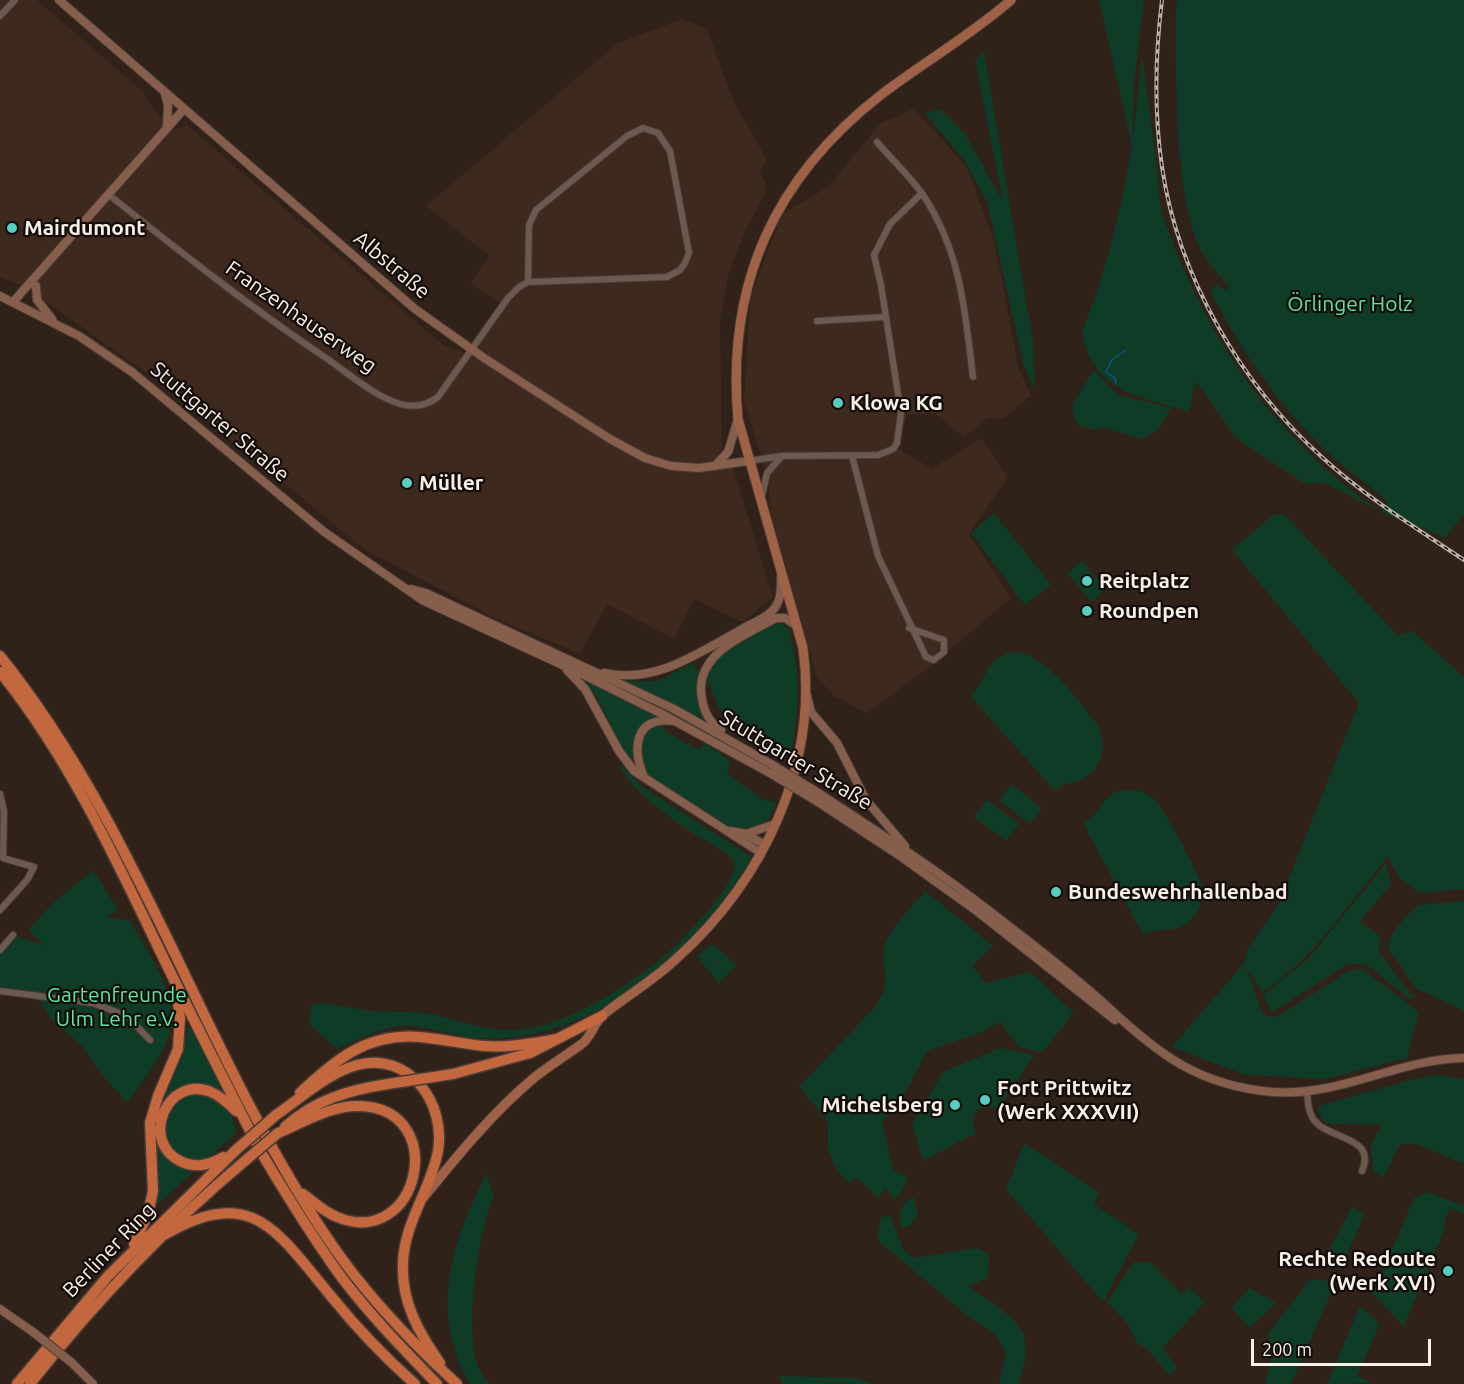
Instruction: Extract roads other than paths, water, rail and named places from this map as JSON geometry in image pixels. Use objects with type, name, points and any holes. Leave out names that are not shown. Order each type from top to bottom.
[{"type":"highway","points":[[0,656],[62,743],[116,837],[254,1112],[296,1188],[330,1241],[393,1322],[455,1382]]},
{"type":"highway","points":[[0,672],[22,700],[73,781],[243,1118],[287,1196],[343,1278],[384,1329],[438,1384]]},
{"type":"highway","points":[[130,1253],[151,1205],[153,1191],[150,1135],[153,1111],[178,1049],[180,1018],[176,984]]},
{"type":"highway","points":[[297,1121],[339,1094],[453,1074],[512,1059],[602,1016]]},
{"type":"highway","points":[[243,1118],[218,1095],[194,1089],[171,1100],[161,1116],[160,1136],[166,1149],[176,1159],[189,1165],[212,1164],[236,1150],[324,1070],[356,1049],[390,1038],[418,1037],[484,1046],[505,1046],[557,1039]]},
{"type":"highway","points":[[276,1115],[343,1071],[358,1065],[385,1065],[414,1077],[431,1097],[439,1124],[437,1154],[404,1248],[403,1265],[407,1302],[424,1341],[455,1382]]},
{"type":"highway","points":[[296,1188],[328,1213],[345,1220],[363,1221],[375,1219],[395,1208],[410,1190],[417,1169],[417,1159],[410,1136],[398,1122],[383,1111],[360,1106],[346,1107],[297,1121]]},
{"type":"highway","name":"Berliner Ring","points":[[30,1384],[75,1328],[159,1238],[246,1160],[278,1133],[297,1121]]},
{"type":"highway","name":"Berliner Ring","points":[[17,1384],[67,1321],[130,1253],[236,1150]]},
{"type":"highway","points":[[159,1238],[197,1218],[216,1213],[229,1213],[258,1220],[294,1251],[367,1339],[415,1384]]},
{"type":"main road","name":"Albstraße","points":[[58,0],[415,309],[471,350],[610,439],[645,458],[671,466],[714,467],[748,461]]},
{"type":"main road","points":[[913,856],[876,814],[840,750],[811,712],[807,696],[803,648],[748,461],[738,419],[736,364],[744,298],[761,243],[794,183],[831,139],[857,114],[1011,0]]},
{"type":"main road","points":[[164,92],[168,105],[167,126]]},
{"type":"main road","points":[[13,302],[184,109]]},
{"type":"main road","points":[[25,307],[36,286],[38,275]]},
{"type":"main road","points":[[36,286],[38,300],[54,322]]},
{"type":"main road","name":"Stuttgarter Straße","points":[[0,296],[54,322],[132,372],[323,531],[408,588],[422,600],[564,668],[582,674],[771,769]]},
{"type":"main road","points":[[714,467],[728,452],[738,419]]},
{"type":"main road","points":[[772,612],[781,593],[781,573]]},
{"type":"main road","name":"Stuttgarter Straße","points":[[408,588],[426,593],[674,709],[913,856],[990,911],[1108,1007],[1126,1027]]},
{"type":"main road","points":[[587,669],[623,676],[640,676],[664,670],[772,612],[791,605]]},
{"type":"main road","points":[[771,769],[714,726],[703,706],[702,679],[713,657],[736,640],[776,618],[785,618],[796,626]]},
{"type":"main road","points":[[564,668],[585,689],[625,761],[645,780],[725,830],[763,849]]},
{"type":"main road","points":[[417,1206],[474,1137],[500,1110],[521,1090],[583,1043],[594,1031],[602,1016],[654,978],[698,938],[736,891],[763,849],[797,768],[807,696]]},
{"type":"main road","points":[[645,780],[635,751],[640,735],[656,722],[675,722]]},
{"type":"main road","name":"Stuttgarter Straße","points":[[819,798],[939,884],[1104,1013],[1167,1058],[1203,1076],[1259,1090],[1307,1092],[1437,1061],[1464,1058]]},
{"type":"main road","points":[[725,830],[746,834],[775,824]]},
{"type":"main road","points":[[746,834],[763,849]]},
{"type":"main road","points":[[0,1309],[71,1362],[93,1384]]},
{"type":"street","points":[[0,16],[15,0]]},
{"type":"street","points":[[643,128],[658,133],[670,151],[689,253],[680,270],[667,276],[645,279],[528,282],[529,225],[536,210],[627,136],[643,128]]},
{"type":"street","points":[[877,142],[922,194],[944,231],[957,266],[973,377]]},
{"type":"street","name":"Franzenhauserweg","points":[[108,194],[282,329],[399,404],[417,407],[438,397],[508,298],[528,282]]},
{"type":"street","points":[[748,461],[782,456],[886,454],[892,449],[900,435],[901,413],[874,255],[890,224],[922,194]]},
{"type":"street","points":[[817,321],[885,317]]},
{"type":"street","points":[[760,503],[767,473],[782,456]]},
{"type":"street","points":[[852,456],[878,556],[909,628],[926,657],[934,660],[944,652],[946,646],[938,636],[909,628]]},
{"type":"street","points":[[0,794],[4,811],[2,858],[34,867],[27,880],[0,910]]},
{"type":"street","points":[[0,950],[13,935]]},
{"type":"street","points":[[0,991],[93,1003],[127,1016],[150,1040]]},
{"type":"street","points":[[1307,1092],[1310,1112],[1316,1121],[1329,1131],[1356,1142],[1362,1148],[1365,1159],[1362,1172]]},
{"type":"waterway","points":[[1116,383],[1115,378],[1106,372],[1112,360],[1126,350]]},
{"type":"railway","points":[[1162,0],[1156,84],[1162,167],[1170,208],[1183,249],[1218,327],[1266,398],[1324,459],[1375,500],[1464,560]]},
{"type":"place","name":"Mairdumont","points":[[12,228]]},
{"type":"place","name":"Klowa KG","points":[[838,403]]},
{"type":"place","name":"Müller","points":[[407,483]]},
{"type":"place","name":"Reitplatz","points":[[1087,581]]},
{"type":"place","name":"Roundpen","points":[[1087,611]]},
{"type":"place","name":"Bundeswehrhallenbad","points":[[1056,892]]},
{"type":"place","name":"Fort Prittwitz (Werk XXXVII)","points":[[985,1100]]},
{"type":"place","name":"Michelsberg","points":[[955,1105]]},
{"type":"place","name":"Rechte Redoute (Werk XVI)","points":[[1448,1271]]},
{"type":"park label","name":"Örlinger Holz","points":[[1350,304]]},
{"type":"park label","name":"Gartenfreunde Ulm Lehr e.V.","points":[[117,1007]]}]
